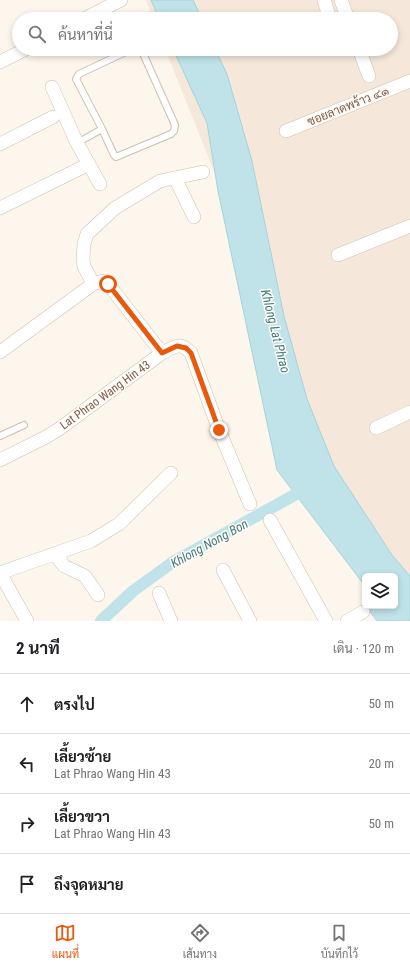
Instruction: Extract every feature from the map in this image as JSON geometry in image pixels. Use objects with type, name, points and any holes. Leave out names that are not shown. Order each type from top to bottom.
[{"type":"street","points":[[97,12],[120,0]]},
{"type":"street","points":[[324,0],[328,12]]},
{"type":"street","points":[[342,0],[346,12]]},
{"type":"street","points":[[0,62],[12,56]]},
{"type":"street","points":[[362,56],[369,76]]},
{"type":"street","name":"ซอยลาดพร้าว ๔๑","points":[[286,131],[410,81]]},
{"type":"street","points":[[52,88],[77,143],[100,184]]},
{"type":"street","points":[[0,144],[54,117]]},
{"type":"street","points":[[0,208],[88,164]]},
{"type":"street","points":[[93,284],[84,266],[83,260],[84,244],[87,234],[115,208],[160,181],[203,172]]},
{"type":"street","points":[[175,178],[194,217]]},
{"type":"street","points":[[338,255],[410,226]]},
{"type":"street","points":[[0,352],[93,284],[103,281],[108,284],[162,353]]},
{"type":"street","name":"Lat Phrao Wang Hin 43","points":[[0,460],[59,429],[162,353],[177,346],[186,348],[191,353],[219,430],[250,504]]},
{"type":"street","points":[[376,428],[410,412]]},
{"type":"street","points":[[27,621],[0,573],[91,541],[119,524],[171,473]]},
{"type":"street","points":[[270,520],[326,621]]},
{"type":"street","points":[[55,554],[64,566],[85,576],[98,595]]},
{"type":"street","points":[[223,570],[250,621]]},
{"type":"street","points":[[159,593],[171,621]]},
{"type":"street","points":[[347,621],[363,612]]},
{"type":"lane","points":[[117,56],[79,74],[76,79],[116,157],[171,134],[174,131],[175,125],[144,56]]},
{"type":"lane","points":[[77,143],[102,129]]},
{"type":"lane","points":[[0,436],[24,425]]},
{"type":"shaded area","points":[[146,0],[410,0],[410,621],[398,585],[398,573],[370,573],[224,196],[168,56],[398,56],[398,12],[150,12]]},
{"type":"water","points":[[151,0],[193,0],[199,12],[156,12]]},
{"type":"water","name":"Khlong Lat Phrao","points":[[176,56],[218,56],[227,74],[252,161],[284,316],[307,399],[334,466],[392,555],[410,576],[410,621],[377,621],[371,613],[370,609],[398,609],[398,573],[362,573],[362,582],[277,470],[218,191],[207,123]]},
{"type":"waterway","name":"Khlong Nong Bon","points":[[101,621],[133,591],[173,562],[309,487]]},
{"type":"route","points":[[108,284],[162,353],[177,346],[183,346],[191,353],[219,430]]}]
